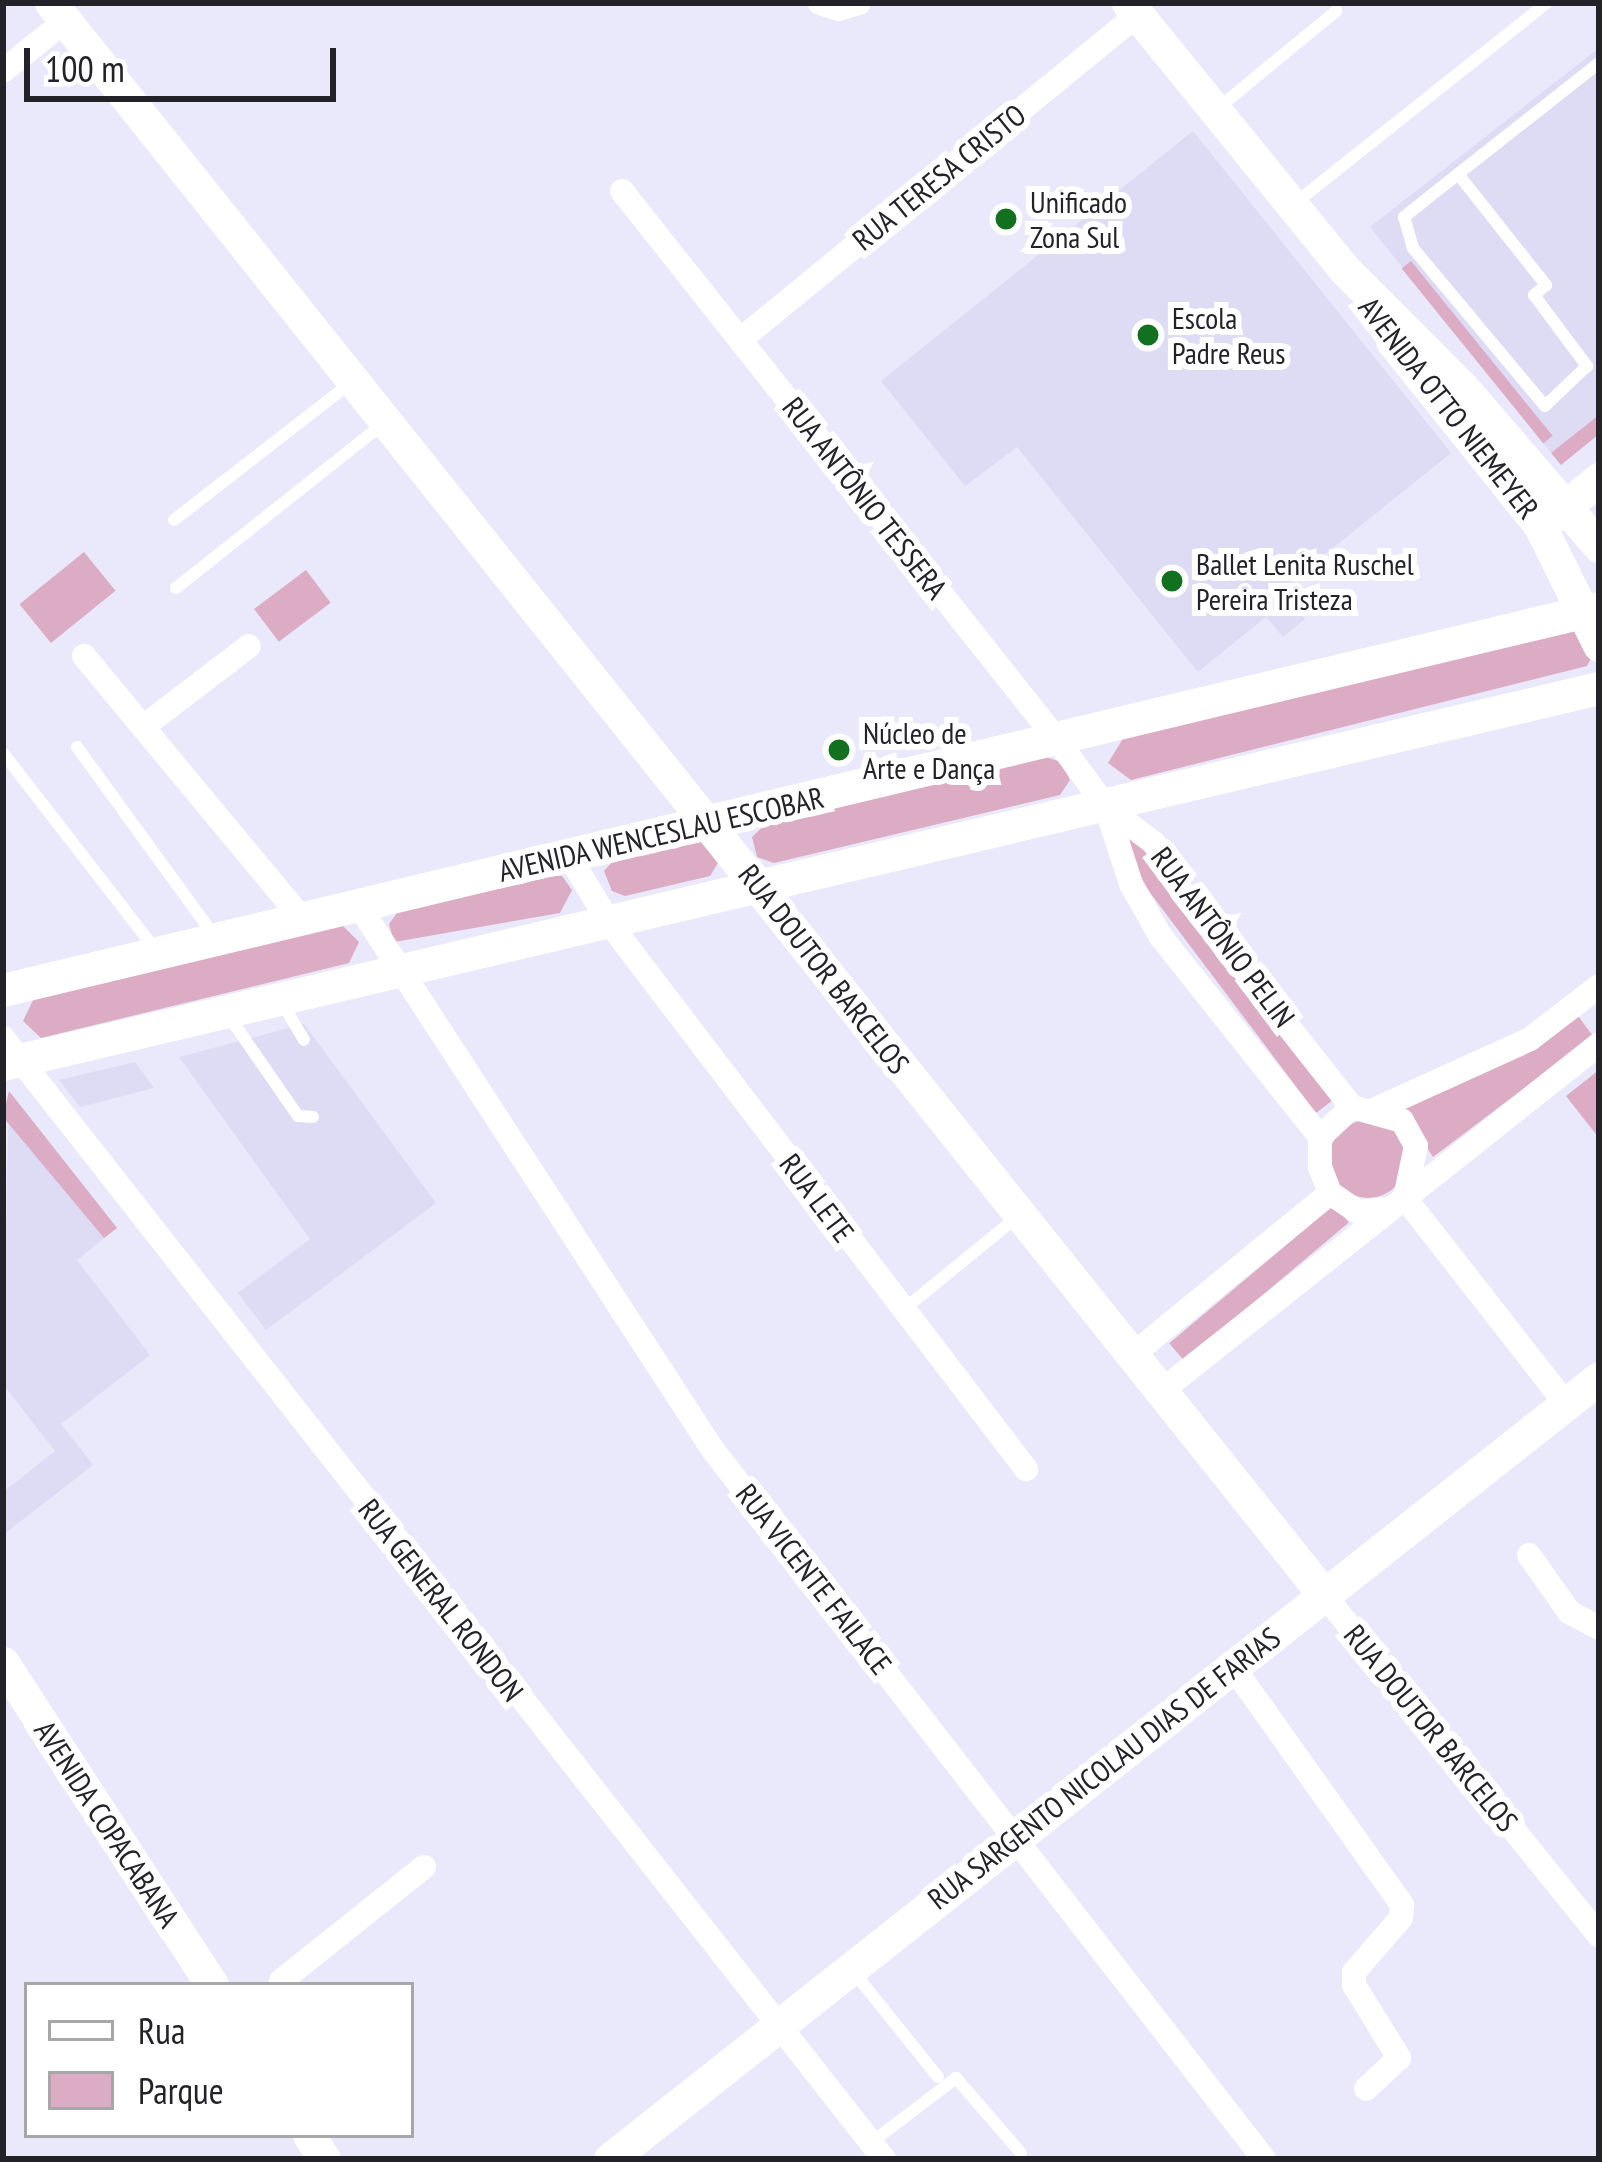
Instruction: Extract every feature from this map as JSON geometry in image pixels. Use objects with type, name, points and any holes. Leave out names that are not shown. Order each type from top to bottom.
[{"type":"main road","name":"RUA DOUTOR BARCELOS","points":[[68,9],[354,380],[1324,1596]]},
{"type":"main road","name":"AVENIDA OTTO NIEMEYER","points":[[1133,9],[1345,270],[1463,388],[1553,516],[1591,610],[1599,645]]},
{"type":"main road","points":[[1553,516],[1599,479]]},
{"type":"main road","name":"AVENIDA OTTO NIEMEYER","points":[[1553,516],[1599,546]]},
{"type":"main road","name":"AVENIDA WENCESLAU ESCOBAR","points":[[3,990],[1591,610]]},
{"type":"main road","points":[[8,1055],[227,1014],[1599,688]]},
{"type":"main road","name":"RUA SARGENTO NICOLAU DIAS DE FARIAS","points":[[610,2159],[1599,1378]]},
{"type":"main road","name":"AVENIDA COPACABANA","points":[[3,1664],[210,1982]]},
{"type":"street","points":[[820,3],[839,9],[859,3]]},
{"type":"street","points":[[3,71],[68,9]]},
{"type":"street","name":"RUA TERESA CRISTO","points":[[740,340],[1133,9]]},
{"type":"street","name":"RUA ANTÔNIO TESSERA","points":[[622,191],[1106,807]]},
{"type":"street","points":[[143,727],[249,646]]},
{"type":"street","points":[[84,656],[302,920]]},
{"type":"street","name":"RUA ANTÔNIO PELIN","points":[[1106,807],[1154,843],[1182,892],[1364,1108]]},
{"type":"street","name":"RUA ANTÔNIO PELIN","points":[[1106,807],[1131,884],[1161,937],[1320,1137]]},
{"type":"street","name":"RUA LETE","points":[[569,856],[610,924],[1026,1469]]},
{"type":"street","name":"RUA VICENTE FAILACE","points":[[359,906],[398,974],[713,1450],[1264,2159]]},
{"type":"street","points":[[1397,1203],[1358,1211],[1330,1193],[1320,1137],[1364,1108],[1530,1039],[1595,998]]},
{"type":"street","points":[[1160,1392],[1599,1044]]},
{"type":"street","name":"RUA GENERAL RONDON","points":[[8,1055],[877,2151]]},
{"type":"street","points":[[1364,1108],[1402,1121],[1416,1146],[1397,1203]]},
{"type":"street","points":[[1131,1356],[1330,1193]]},
{"type":"street","points":[[1397,1203],[1566,1404]]},
{"type":"street","points":[[1529,1555],[1569,1612],[1599,1628]]},
{"type":"street","name":"RUA DOUTOR BARCELOS","points":[[1324,1596],[1599,1935]]},
{"type":"street","points":[[1233,1667],[1402,1905],[1401,1918],[1354,1972],[1399,2058],[1366,2089]]},
{"type":"street","points":[[281,1981],[424,1867]]},
{"type":"lane","points":[[1293,205],[1547,3]]},
{"type":"lane","points":[[1216,111],[1336,11]]},
{"type":"lane","points":[[1458,173],[1546,285],[1534,295],[1587,366],[1545,406],[1413,248],[1403,217],[1458,173],[1599,63]]},
{"type":"lane","points":[[174,520],[354,380]]},
{"type":"lane","points":[[176,588],[387,421]]},
{"type":"lane","points":[[77,747],[217,940]]},
{"type":"lane","points":[[3,753],[158,954]]},
{"type":"lane","points":[[280,1001],[304,1040]]},
{"type":"lane","points":[[227,1014],[298,1116],[313,1117]]},
{"type":"lane","points":[[902,1311],[1019,1216]]},
{"type":"lane","points":[[851,1969],[938,2077]]},
{"type":"lane","points":[[877,2151],[956,2078],[1022,2153]]},
{"type":"shaded area","points":[[1599,48],[1599,434],[1561,465],[1370,227]]},
{"type":"shaded area","name":"Escola Padre Reus","points":[[1193,131],[1451,453],[1282,589],[1305,619],[1283,637],[1266,617],[1198,672],[1017,447],[965,486],[881,381]]},
{"type":"shaded area","points":[[304,1024],[436,1203],[266,1330],[238,1293],[310,1239],[179,1057]]},
{"type":"shaded area","points":[[135,1062],[154,1088],[80,1107],[59,1080]]},
{"type":"shaded area","points":[[9,1091],[117,1228],[77,1260],[150,1355],[61,1424],[93,1465],[3,1535],[3,1492],[55,1451],[3,1384]]},
{"type":"green space","points":[[1411,261],[1553,436],[1543,443],[1402,269]]},
{"type":"green space","points":[[1599,415],[1599,434],[1561,465],[1551,453]]},
{"type":"green space","points":[[84,552],[115,591],[51,643],[19,604]]},
{"type":"green space","points":[[306,570],[331,603],[279,642],[254,609]]},
{"type":"green space","points":[[1576,625],[1594,652],[1587,666],[1131,780],[1108,763],[1124,737]]},
{"type":"green space","points":[[1043,756],[1061,762],[1070,780],[1060,795],[774,863],[757,857],[752,837],[766,824]]},
{"type":"green space","points":[[1137,831],[1333,1100],[1316,1113],[1142,882],[1123,835]]},
{"type":"green space","points":[[699,837],[718,863],[710,876],[625,896],[612,891],[604,871],[615,859]]},
{"type":"green space","points":[[544,875],[562,876],[572,890],[560,913],[394,942],[389,924],[397,913]]},
{"type":"green space","points":[[341,924],[359,942],[349,963],[41,1038],[23,1021],[35,996]]},
{"type":"green space","points":[[1578,1016],[1593,1036],[1433,1157],[1401,1108]]},
{"type":"green space","points":[[1599,1070],[1599,1138],[1566,1096]]},
{"type":"green space","points":[[9,1091],[117,1228],[104,1238],[3,1117]]},
{"type":"green space","points":[[1368,1120],[1395,1132],[1407,1159],[1395,1186],[1368,1198],[1341,1186],[1329,1159],[1341,1132]]},
{"type":"green space","points":[[1334,1205],[1349,1223],[1184,1361],[1169,1343]]},
{"type":"place","name":"Unificado Zona Sul","points":[[1006,219]]},
{"type":"place","name":"Escola Padre Reus","points":[[1148,335]]},
{"type":"place","name":"Ballet Lenita Ruschel Pereira Tristeza","points":[[1172,581]]},
{"type":"place","name":"Núcleo de Arte e Dança","points":[[839,750]]}]
